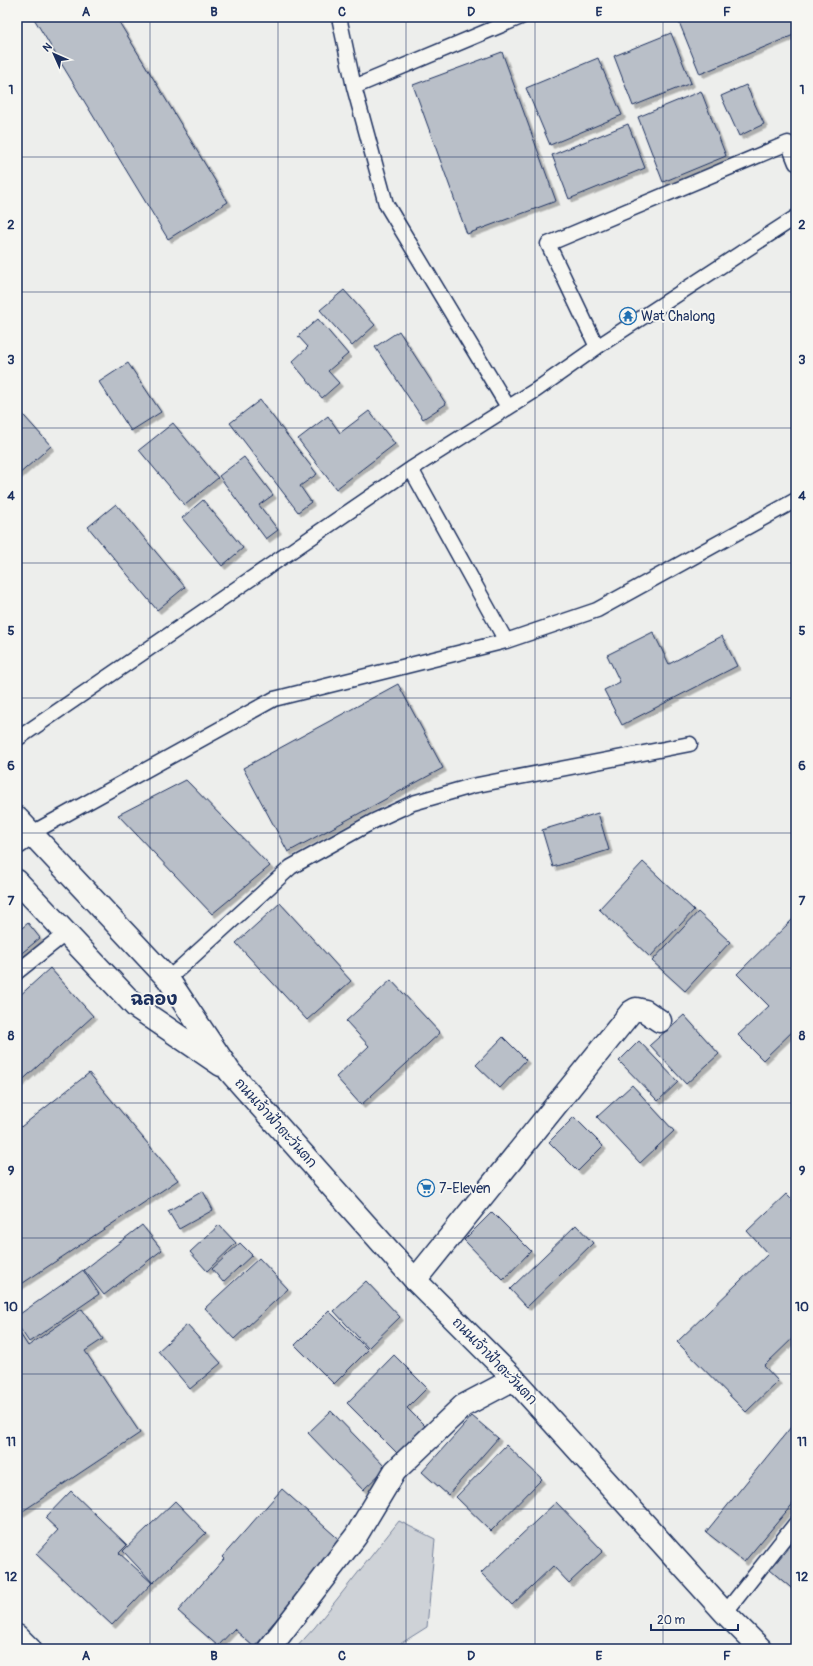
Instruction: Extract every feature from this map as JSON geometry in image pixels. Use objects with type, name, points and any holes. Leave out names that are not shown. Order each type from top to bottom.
[{"type":"main road","name":"ถนนเจ้าฟ้าตะวันตก","points":[[17,818],[24,838],[168,979],[230,1072],[415,1280],[514,1379],[725,1613],[761,1649]]},
{"type":"main road","name":"ถนนเจ้าฟ้าตะวันตก","points":[[17,881],[136,1007],[230,1072]]},
{"type":"main road","points":[[415,1280],[631,1012],[636,1009],[645,1011],[660,1021]]},
{"type":"main road","points":[[269,1649],[356,1536],[395,1471],[463,1406],[514,1379]]},
{"type":"main road","points":[[17,1636],[30,1649]]},
{"type":"lane","points":[[339,17],[354,87],[386,204],[508,407]]},
{"type":"lane","points":[[354,87],[521,17]]},
{"type":"lane","points":[[597,347],[548,244],[788,142],[796,163]]},
{"type":"lane","points":[[17,739],[411,469],[536,390],[597,347],[796,217]]},
{"type":"lane","points":[[411,469],[506,641]]},
{"type":"lane","points":[[24,838],[274,699],[506,641],[597,610],[796,500]]},
{"type":"lane","points":[[168,979],[291,867],[374,821],[413,803],[472,786],[690,744]]},
{"type":"lane","points":[[17,972],[66,933]]},
{"type":"lane","points":[[725,1613],[796,1523]]},
{"type":"shaded area","points":[[399,1521],[435,1539],[427,1627],[392,1649],[295,1649],[315,1627]]},
{"type":"building","points":[[33,17],[116,17],[228,202],[168,239]]},
{"type":"building","points":[[677,17],[796,17],[796,34],[700,74]]},
{"type":"building","points":[[671,33],[691,83],[633,106],[614,56]]},
{"type":"building","points":[[502,52],[556,201],[467,234],[413,85]]},
{"type":"building","points":[[598,58],[622,115],[550,145],[526,88]]},
{"type":"building","points":[[746,85],[764,124],[739,136],[721,96]]},
{"type":"building","points":[[701,91],[726,156],[663,182],[638,117]]},
{"type":"building","points":[[628,124],[645,168],[569,199],[552,155]]},
{"type":"building","points":[[344,290],[375,325],[352,346],[320,310]]},
{"type":"building","points":[[318,319],[348,354],[328,371],[339,383],[322,398],[292,362],[308,347],[298,336]]},
{"type":"building","points":[[399,331],[446,404],[423,419],[375,347]]},
{"type":"building","points":[[128,363],[161,412],[131,431],[99,382]]},
{"type":"building","points":[[260,400],[317,474],[300,486],[311,502],[298,512],[230,423]]},
{"type":"building","points":[[17,408],[51,446],[17,476]]},
{"type":"building","points":[[369,411],[395,444],[336,489],[298,439],[328,416],[340,433]]},
{"type":"building","points":[[173,423],[218,478],[185,505],[139,450]]},
{"type":"building","points":[[244,457],[273,495],[259,505],[278,530],[266,539],[219,476]]},
{"type":"building","points":[[203,500],[243,548],[222,566],[182,518]]},
{"type":"building","points":[[116,504],[185,587],[157,610],[88,527]]},
{"type":"building","points":[[653,632],[669,664],[722,636],[737,666],[622,725],[604,690],[620,682],[607,655]]},
{"type":"building","points":[[398,684],[443,768],[288,852],[243,768]]},
{"type":"building","points":[[186,780],[270,866],[212,914],[118,815]]},
{"type":"building","points":[[598,813],[609,850],[553,867],[542,830]]},
{"type":"building","points":[[643,862],[694,910],[650,957],[599,909]]},
{"type":"building","points":[[280,903],[351,981],[307,1020],[236,943]]},
{"type":"building","points":[[698,912],[730,942],[685,991],[652,961]]},
{"type":"building","points":[[796,916],[796,1028],[763,1060],[738,1035],[769,1006],[737,974]]},
{"type":"building","points":[[28,923],[40,938],[17,957],[17,932]]},
{"type":"building","points":[[50,968],[93,1016],[17,1085],[17,998]]},
{"type":"building","points":[[391,980],[440,1033],[361,1105],[336,1077],[369,1046],[346,1021]]},
{"type":"building","points":[[684,1015],[719,1054],[686,1084],[650,1045]]},
{"type":"building","points":[[503,1037],[526,1060],[500,1088],[476,1065]]},
{"type":"building","points":[[639,1041],[678,1082],[658,1101],[619,1061]]},
{"type":"building","points":[[89,1073],[178,1180],[17,1287],[17,1130]]},
{"type":"building","points":[[632,1085],[674,1131],[640,1163],[597,1117]]},
{"type":"building","points":[[574,1117],[603,1146],[578,1171],[549,1142]]},
{"type":"building","points":[[203,1191],[213,1210],[179,1229],[168,1211]]},
{"type":"building","points":[[786,1194],[796,1204],[796,1335],[764,1366],[778,1381],[746,1412],[677,1342],[768,1254],[747,1231]]},
{"type":"building","points":[[492,1212],[531,1251],[503,1280],[464,1240]]},
{"type":"building","points":[[142,1225],[162,1250],[104,1295],[84,1270]]},
{"type":"building","points":[[219,1225],[236,1243],[207,1271],[190,1252]]},
{"type":"building","points":[[576,1225],[593,1243],[527,1307],[510,1289]]},
{"type":"building","points":[[240,1243],[252,1255],[223,1282],[212,1269]]},
{"type":"building","points":[[259,1258],[288,1289],[234,1339],[205,1308]]},
{"type":"building","points":[[83,1270],[99,1294],[29,1342],[17,1324],[17,1316]]},
{"type":"building","points":[[366,1281],[400,1317],[368,1348],[334,1311]]},
{"type":"building","points":[[82,1309],[103,1339],[85,1351],[140,1433],[17,1515],[17,1329],[28,1346]]},
{"type":"building","points":[[329,1311],[368,1350],[334,1384],[295,1345]]},
{"type":"building","points":[[187,1325],[221,1363],[190,1389],[158,1351]]},
{"type":"building","points":[[394,1355],[427,1388],[407,1408],[426,1427],[399,1455],[347,1403]]},
{"type":"building","points":[[331,1411],[386,1468],[363,1490],[308,1433]]},
{"type":"building","points":[[472,1416],[498,1438],[448,1495],[422,1472]]},
{"type":"building","points":[[791,1427],[796,1431],[796,1500],[744,1562],[706,1532]]},
{"type":"building","points":[[506,1445],[542,1479],[491,1531],[456,1497]]},
{"type":"building","points":[[282,1489],[343,1543],[254,1647],[234,1629],[218,1646],[178,1611],[224,1559],[222,1557]]},
{"type":"building","points":[[71,1491],[127,1545],[119,1553],[152,1583],[112,1625],[36,1554],[58,1530],[45,1518]]},
{"type":"building","points":[[175,1501],[206,1533],[153,1583],[123,1551]]},
{"type":"building","points":[[556,1502],[603,1551],[569,1583],[553,1566],[512,1605],[481,1573]]},
{"type":"building","points":[[796,1538],[796,1592],[770,1570]]},
{"type":"place","name":"Wat Chalong","points":[[628,316]]},
{"type":"place","name":"7-Eleven","points":[[426,1188]]},
{"type":"district","name":"ฉลอง","points":[[154,999]]}]
